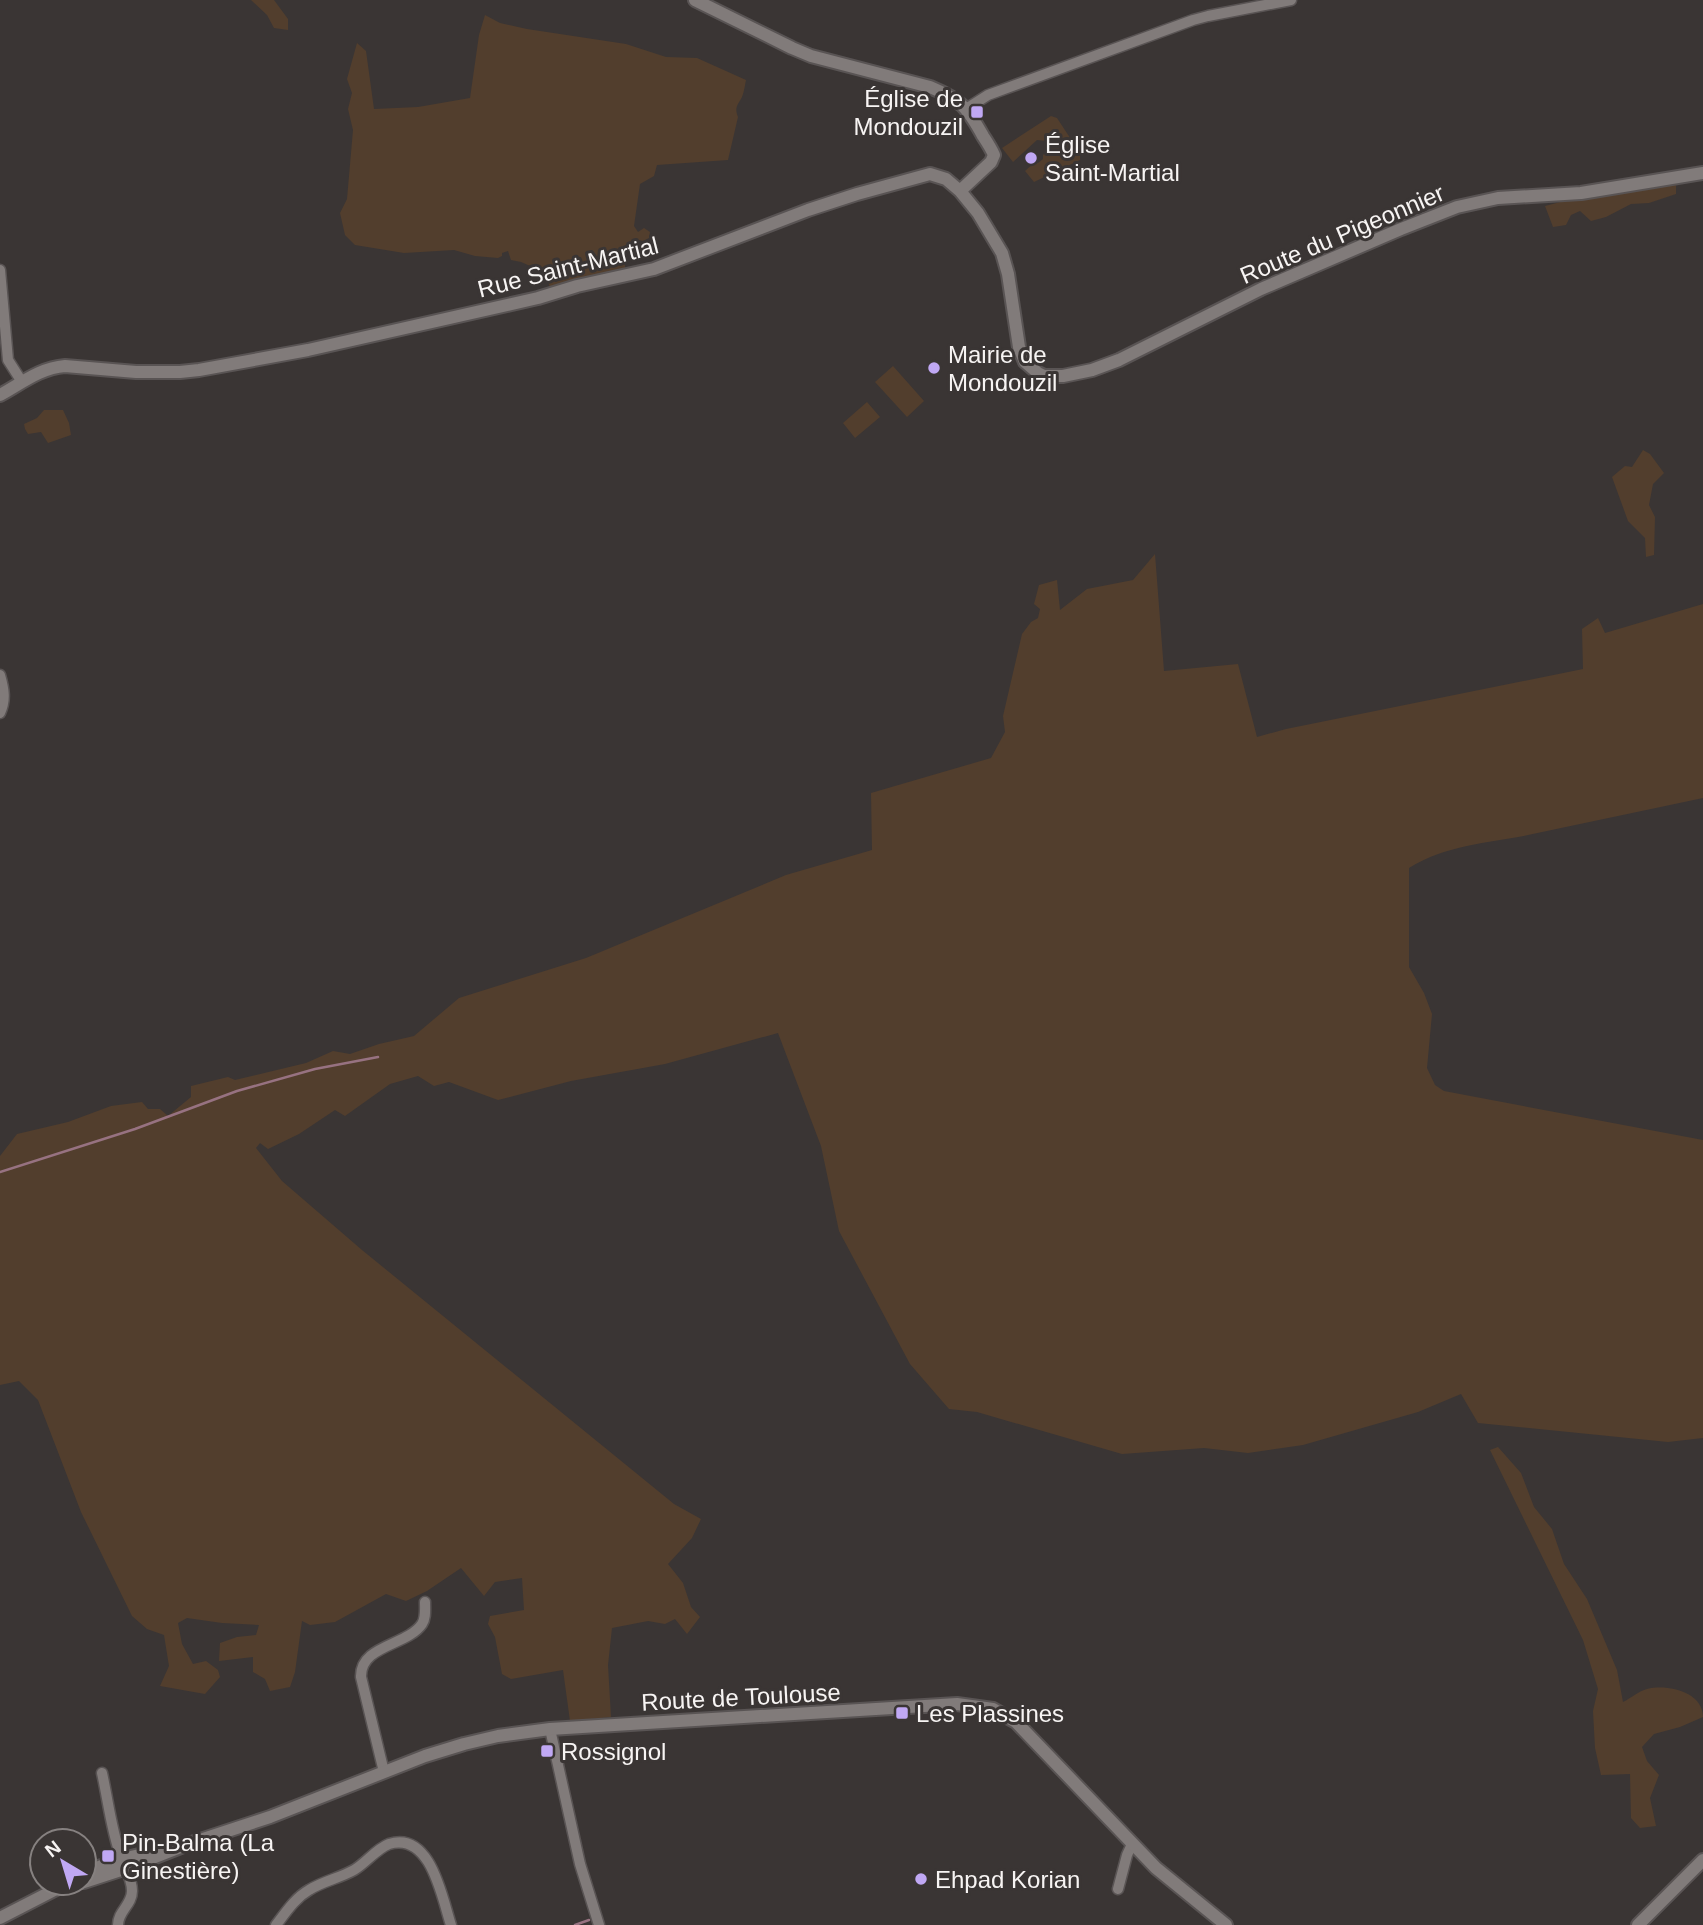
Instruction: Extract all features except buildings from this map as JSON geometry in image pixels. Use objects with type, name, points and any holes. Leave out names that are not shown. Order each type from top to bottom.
[{"type":"street","points":[[695,0],[811,56],[930,88],[946,94],[963,106],[974,117],[995,155],[992,162],[960,191]]},
{"type":"street","points":[[963,106],[966,99],[988,95],[1193,20],[1291,0]]},
{"type":"street","name":"Route du Pigeonnier","points":[[1021,355],[1030,367],[1044,376],[1063,376],[1092,370],[1143,349],[1216,311],[1324,261],[1457,207],[1498,198],[1581,193],[1703,173]]},
{"type":"street","name":"Rue Saint-Martial","points":[[0,396],[39,372],[54,367],[180,372],[308,350],[538,298],[577,286],[654,269],[808,210],[923,175],[941,176],[960,191],[978,213],[1002,253],[1021,355]]},
{"type":"street","points":[[0,270],[8,360],[22,382]]},
{"type":"street","points":[[0,396],[0,408]]},
{"type":"street","points":[[0,675],[4,700],[0,713]]},
{"type":"street","points":[[384,1772],[361,1668],[364,1661],[371,1656],[409,1636],[421,1626],[425,1617],[425,1602]]},
{"type":"street","name":"Route de Toulouse","points":[[98,1875],[124,1863],[279,1814],[425,1756],[464,1744],[522,1732],[957,1704],[993,1709],[1016,1723],[1172,1883],[1226,1925]]},
{"type":"street","points":[[550,1730],[580,1864],[599,1925]]},
{"type":"street","points":[[102,1773],[132,1892],[130,1901],[120,1912],[118,1925]]},
{"type":"street","points":[[276,1925],[299,1897],[311,1889],[353,1871],[388,1845],[400,1843],[410,1844],[425,1856],[452,1925]]},
{"type":"street","points":[[1118,1889],[1132,1844]]},
{"type":"street","points":[[1638,1925],[1703,1860]]},
{"type":"street","name":"Route de Toulouse","points":[[98,1867],[106,1863],[124,1863]]},
{"type":"street","name":"Route de Toulouse","points":[[0,1918],[43,1897]]},
{"type":"shaded area","points":[[251,0],[274,0],[288,19],[288,30],[274,28],[267,15]]},
{"type":"shaded area","points":[[485,15],[500,23],[527,29],[626,44],[666,57],[697,58],[746,80],[743,95],[736,108],[738,117],[728,160],[657,165],[654,176],[640,184],[634,226],[638,232],[644,228],[650,232],[649,238],[639,240],[637,248],[625,254],[625,272],[551,290],[544,272],[511,260],[508,251],[498,258],[475,256],[454,250],[404,253],[355,245],[345,235],[340,213],[347,199],[353,130],[348,109],[352,93],[347,79],[357,43],[366,51],[374,109],[418,107],[470,98],[479,35]]},
{"type":"shaded area","points":[[1051,116],[1057,118],[1080,153],[1080,160],[1034,182],[1025,171],[1036,161],[1038,163],[1043,159],[1047,151],[1046,141],[1037,140],[1013,162],[1002,148]]},
{"type":"shaded area","points":[[1676,185],[1676,194],[1649,203],[1631,204],[1606,217],[1591,221],[1580,211],[1571,215],[1566,225],[1553,227],[1545,206],[1568,200]]},
{"type":"shaded area","points":[[893,366],[924,401],[907,417],[875,382]]},
{"type":"shaded area","points":[[867,402],[880,417],[855,438],[843,423]]},
{"type":"shaded area","points":[[44,410],[63,410],[71,435],[48,443],[41,432],[28,434],[24,424],[37,418]]},
{"type":"shaded area","points":[[1643,450],[1650,454],[1664,473],[1653,484],[1649,505],[1655,517],[1654,555],[1646,557],[1645,538],[1628,521],[1612,477],[1625,466],[1632,467]]},
{"type":"shaded area","points":[[1155,554],[1164,671],[1238,664],[1257,737],[1583,669],[1582,629],[1598,618],[1605,633],[1703,604],[1703,798],[1467,846],[1437,854],[1409,868],[1409,967],[1432,1014],[1427,1068],[1435,1085],[1444,1091],[1703,1140],[1703,1438],[1668,1442],[1478,1423],[1461,1394],[1418,1412],[1303,1445],[1248,1453],[1204,1448],[1122,1454],[977,1412],[949,1409],[910,1364],[839,1231],[821,1146],[778,1033],[665,1064],[571,1081],[498,1100],[449,1082],[434,1086],[418,1076],[390,1084],[345,1116],[335,1110],[299,1134],[268,1149],[260,1143],[256,1148],[282,1181],[362,1250],[674,1504],[701,1519],[692,1538],[668,1564],[683,1583],[691,1607],[700,1617],[687,1634],[675,1619],[665,1624],[648,1621],[612,1628],[608,1665],[611,1717],[570,1721],[563,1670],[511,1679],[502,1674],[495,1637],[488,1624],[490,1616],[524,1610],[522,1578],[495,1582],[484,1596],[461,1568],[427,1591],[406,1601],[386,1594],[335,1622],[310,1625],[302,1621],[295,1672],[290,1687],[270,1691],[265,1679],[253,1672],[253,1657],[219,1661],[220,1643],[237,1637],[256,1635],[259,1625],[187,1618],[178,1623],[182,1644],[193,1664],[206,1661],[218,1670],[220,1677],[205,1694],[160,1686],[169,1666],[164,1635],[147,1629],[132,1616],[81,1512],[38,1400],[19,1381],[0,1385],[0,1156],[17,1134],[68,1122],[111,1106],[142,1102],[148,1109],[160,1109],[168,1116],[191,1097],[191,1086],[228,1077],[235,1080],[306,1063],[333,1051],[350,1054],[414,1036],[459,998],[586,958],[786,875],[872,850],[871,793],[991,758],[1005,732],[1003,716],[1022,634],[1031,622],[1038,618],[1040,609],[1034,604],[1039,585],[1057,580],[1060,610],[1087,589],[1133,580]]},
{"type":"shaded area","points":[[1498,1447],[1521,1473],[1534,1507],[1552,1529],[1564,1564],[1587,1599],[1617,1670],[1623,1702],[1644,1690],[1665,1688],[1691,1696],[1701,1708],[1703,1717],[1654,1734],[1642,1747],[1647,1761],[1659,1775],[1650,1798],[1656,1826],[1640,1828],[1631,1818],[1630,1774],[1601,1775],[1595,1748],[1593,1711],[1598,1689],[1583,1640],[1490,1450]]},
{"type":"waterway","points":[[0,1172],[135,1129],[237,1091],[315,1069],[378,1057]]},
{"type":"waterway","points":[[575,1925],[589,1920]]},
{"type":"place","name":"Église de Mondouzil","points":[[977,112]]},
{"type":"place","name":"Église Saint-Martial","points":[[1031,158]]},
{"type":"place","name":"Mairie de Mondouzil","points":[[934,368]]},
{"type":"place","name":"Les Plassines","points":[[902,1713]]},
{"type":"place","name":"Rossignol","points":[[547,1751]]},
{"type":"place","name":"Pin-Balma (La Ginestière)","points":[[108,1856]]},
{"type":"place","name":"Ehpad Korian","points":[[921,1879]]}]
